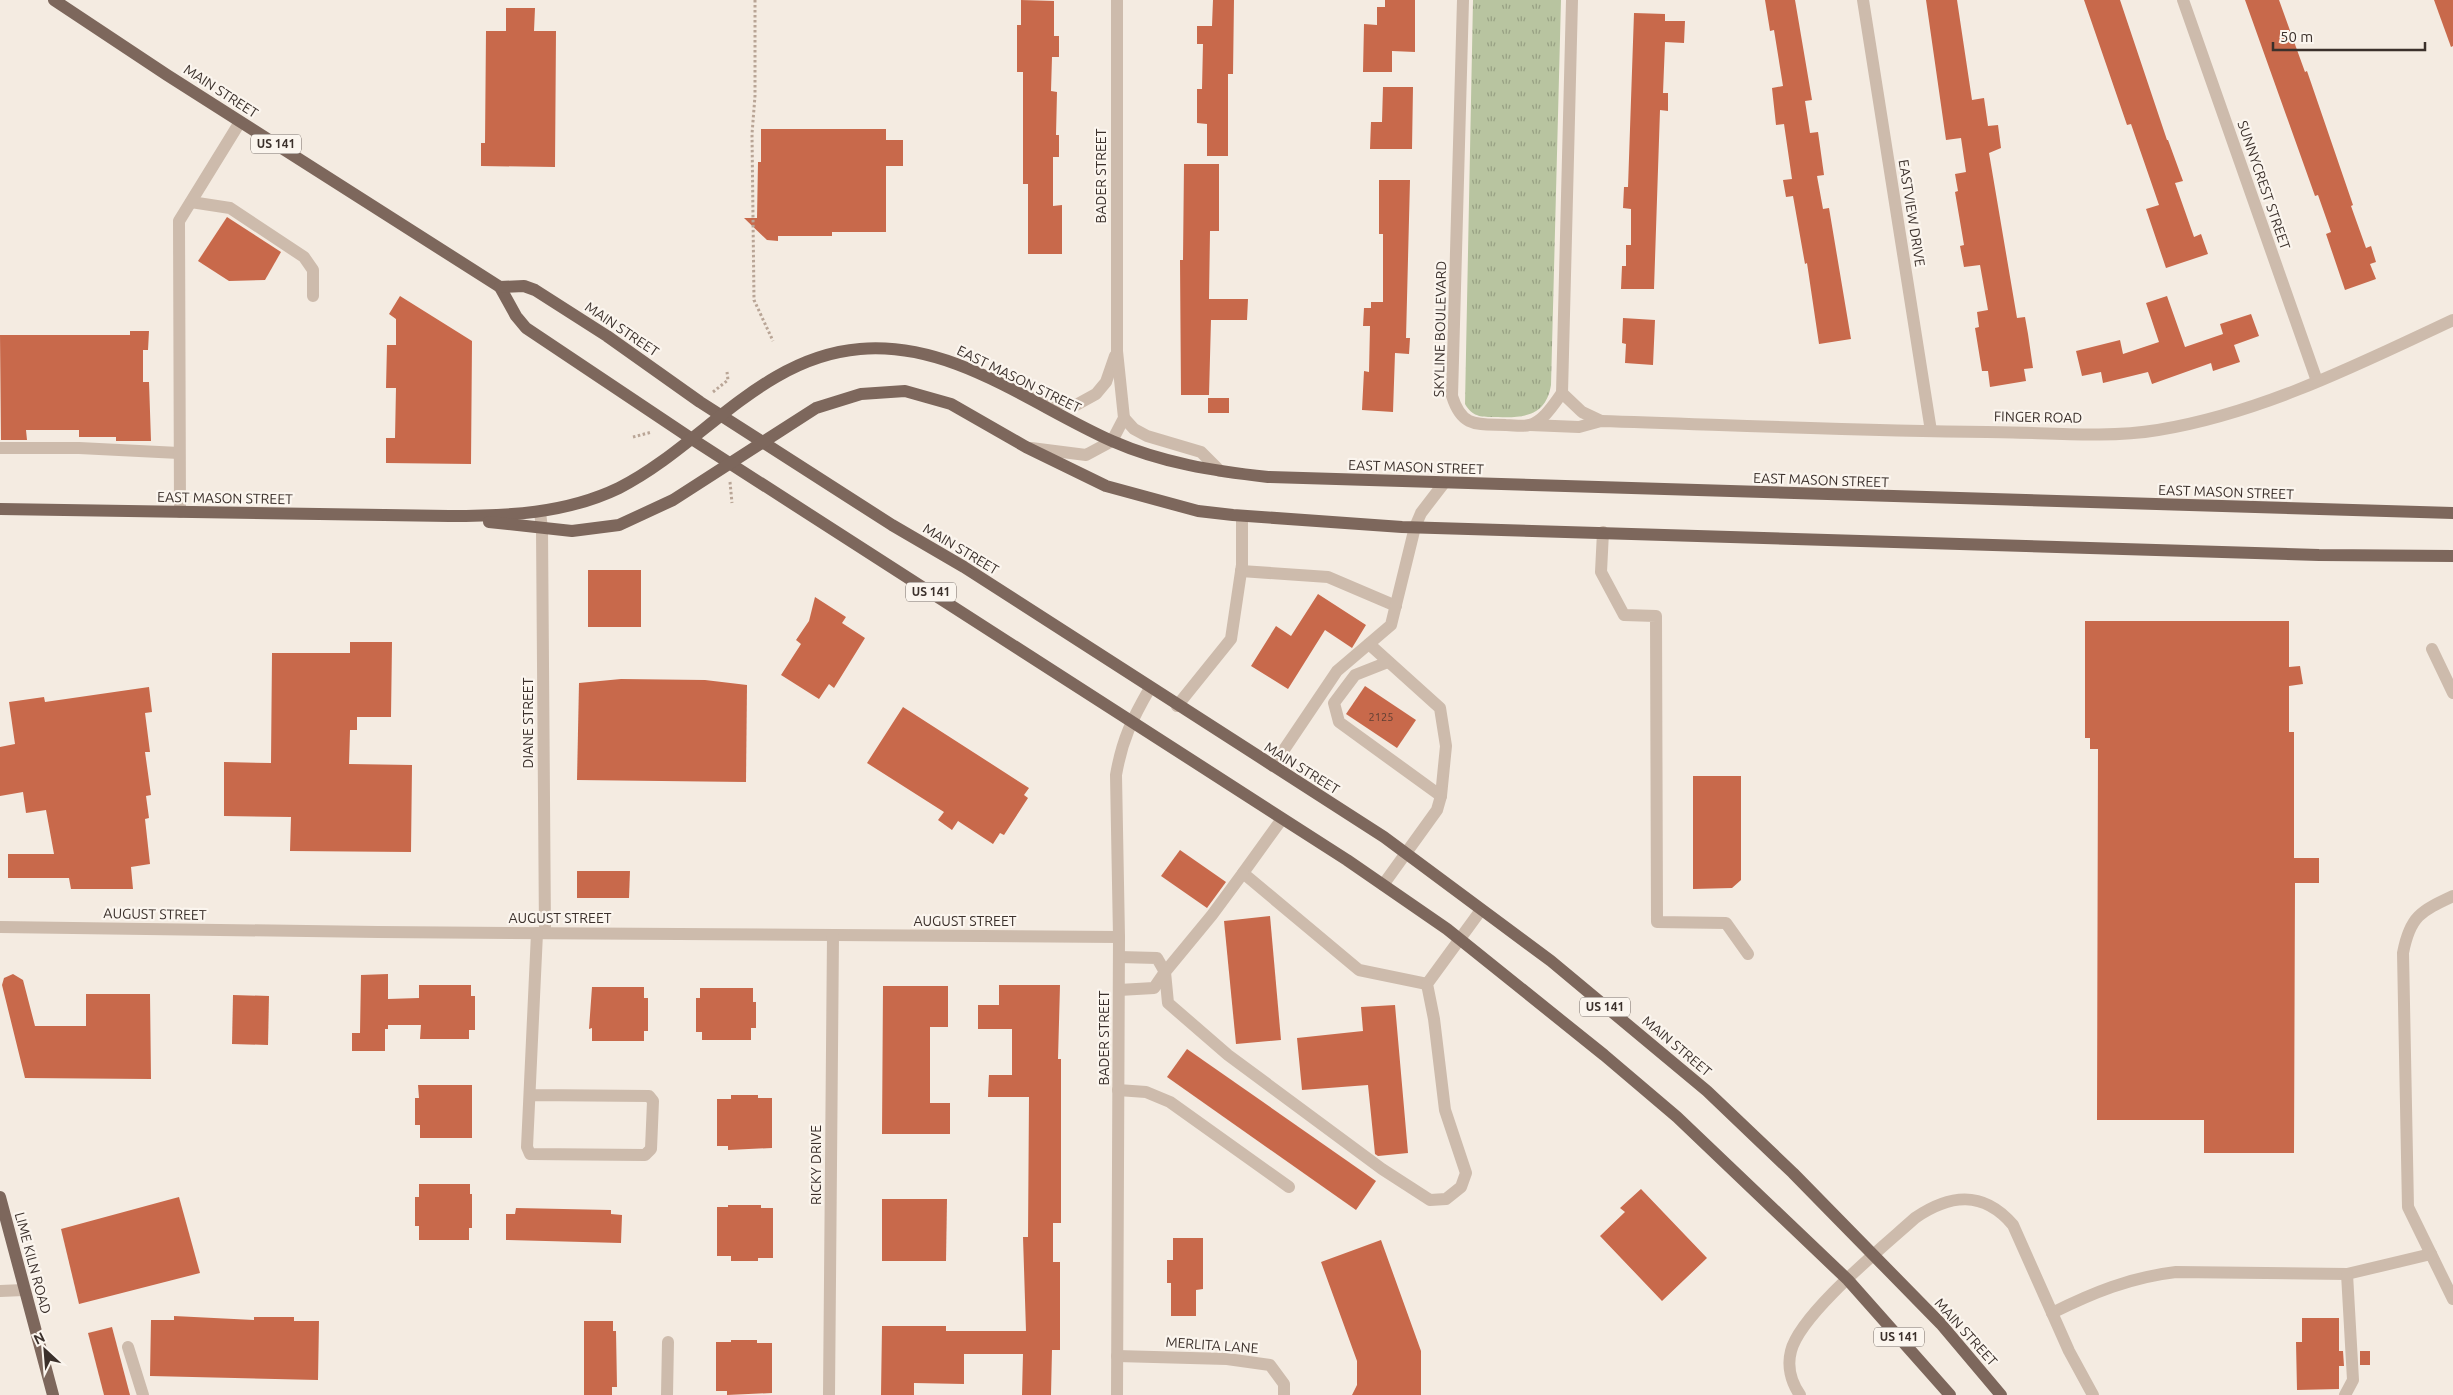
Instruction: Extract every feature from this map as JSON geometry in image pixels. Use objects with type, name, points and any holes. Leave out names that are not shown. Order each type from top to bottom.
[{"type":"main road","name":"MAIN STREET","points":[[54,0],[240,122],[500,287],[516,316],[526,328],[732,464],[1383,885],[1460,939],[1604,1055],[1676,1117],[1848,1280],[1950,1395]]},
{"type":"main road","name":"MAIN STREET","points":[[500,287],[524,286],[535,290],[721,415],[892,525],[964,567],[1407,854],[1551,962],[1707,1091],[1793,1173],[1873,1257],[1941,1324],[2001,1395]]},
{"type":"main road","name":"EAST MASON STREET","points":[[0,509],[448,516],[503,516],[540,512],[600,496],[621,487],[654,468],[763,384],[797,366],[841,351],[893,348],[919,352],[948,360],[1112,441],[1160,460],[1220,471],[1268,477],[2453,513]]},
{"type":"main road","name":"EAST MASON STREET","points":[[448,516],[542,529],[572,531],[619,525],[673,500],[732,464],[816,408],[861,394],[905,391],[951,404],[1026,447],[1106,486],[1198,511],[1242,516],[1316,523],[1415,527],[2309,554],[2453,556]]},
{"type":"main road","name":"LIME KILN ROAD","points":[[0,1197],[53,1395]]},
{"type":"street","name":"BADER STREET","points":[[1117,0],[1117,351],[1124,418]]},
{"type":"street","name":"SKYLINE BOULEVARD","points":[[1463,0],[1452,396],[1456,409],[1463,418],[1474,424],[1579,427],[1601,421]]},
{"type":"street","points":[[1530,425],[1549,412],[1562,393],[1572,0]]},
{"type":"street","name":"EASTVIEW DRIVE","points":[[1863,0],[1931,431]]},
{"type":"street","name":"SUNNYCREST STREET","points":[[2183,0],[2317,381]]},
{"type":"street","points":[[180,512],[179,221],[240,122]]},
{"type":"street","points":[[191,202],[230,208],[304,257],[313,270],[313,296]]},
{"type":"street","name":"FINGER ROAD","points":[[1601,421],[1931,431],[2115,433],[2157,430],[2204,420],[2250,407],[2317,381],[2453,320]]},
{"type":"street","name":"BADER STREET","points":[[1023,396],[1076,405],[1096,394],[1106,382],[1117,351]]},
{"type":"street","points":[[1562,393],[1582,412],[1601,421]]},
{"type":"street","points":[[1026,447],[1086,455],[1112,441],[1124,418],[1134,429],[1146,436],[1200,452],[1220,471]]},
{"type":"street","points":[[0,448],[79,448],[180,453]]},
{"type":"street","points":[[1273,766],[1337,671],[1391,625],[1415,527],[1422,513],[1444,483]]},
{"type":"street","name":"DIANE STREET","points":[[530,1095],[649,1096],[653,1101],[651,1149],[645,1155],[530,1154],[527,1147],[530,1095],[541,933],[542,529],[540,512]]},
{"type":"street","points":[[1177,706],[1231,639],[1241,571],[1242,516]]},
{"type":"street","points":[[1602,532],[1601,572],[1624,614],[1656,616],[1657,922],[1726,923],[1748,954]]},
{"type":"street","points":[[1241,571],[1328,577],[1396,606]]},
{"type":"street","points":[[1369,644],[1440,708],[1446,746],[1441,796],[1434,819],[1383,885]]},
{"type":"street","points":[[2432,649],[2453,693]]},
{"type":"street","points":[[1388,662],[1355,675],[1334,703],[1339,722],[1441,796]]},
{"type":"street","name":"BADER STREET","points":[[1116,1395],[1119,937],[1116,775],[1120,750],[1130,722],[1150,688]]},
{"type":"street","points":[[1119,990],[1154,988],[1164,972],[1212,915],[1282,819]]},
{"type":"street","points":[[1243,873],[1359,970],[1427,984]]},
{"type":"street","points":[[2453,896],[2422,911],[2412,922],[2403,953],[2408,1207],[2453,1299]]},
{"type":"street","points":[[1119,957],[1157,958],[1164,972],[1168,1003],[1228,1055],[1382,1169],[1430,1200],[1446,1199],[1462,1187],[1466,1173],[1445,1110],[1434,1019],[1427,984],[1481,910]]},
{"type":"street","name":"AUGUST STREET","points":[[0,927],[1119,937]]},
{"type":"street","name":"RICKY DRIVE","points":[[829,1395],[832,935]]},
{"type":"street","points":[[1118,1090],[1146,1092],[1170,1102],[1289,1187]]},
{"type":"street","points":[[1800,1395],[1790,1371],[1791,1351],[1796,1337],[1810,1317],[1915,1218],[1933,1206],[1962,1198],[1979,1201],[2003,1214],[2013,1225],[2069,1351],[2093,1395]]},
{"type":"street","points":[[2052,1313],[2115,1284],[2147,1275],[2176,1272],[2347,1274],[2431,1254]]},
{"type":"street","points":[[2345,1395],[2353,1380],[2347,1274]]},
{"type":"street","points":[[0,1291],[24,1290]]},
{"type":"street","points":[[667,1395],[668,1342]]},
{"type":"street","points":[[128,1347],[143,1395]]},
{"type":"street","name":"MERLITA LANE","points":[[1117,1356],[1227,1359],[1270,1365],[1284,1384],[1284,1395]]},
{"type":"path","points":[[755,0],[755,96],[752,134],[754,300],[773,341]]},
{"type":"green space","points":[[1473,0],[1561,0],[1551,385],[1544,403],[1539,409],[1517,417],[1479,416],[1471,412],[1465,404]]},
{"type":"building","points":[[1021,0],[1054,1],[1054,36],[1059,36],[1059,57],[1052,57],[1051,91],[1057,92],[1056,135],[1059,135],[1059,157],[1053,157],[1053,206],[1062,205],[1062,254],[1028,254],[1028,184],[1023,184],[1023,72],[1017,72],[1017,25],[1021,25]]},
{"type":"building","points":[[1213,0],[1234,0],[1233,74],[1228,74],[1228,156],[1207,156],[1207,124],[1197,123],[1197,89],[1202,89],[1203,44],[1197,44],[1197,26],[1212,26]]},
{"type":"building","points":[[1385,0],[1415,0],[1415,52],[1392,51],[1392,72],[1363,72],[1364,24],[1377,25],[1377,7],[1385,7]]},
{"type":"building","points":[[1765,0],[1795,0],[1812,100],[1805,101],[1810,133],[1818,132],[1824,175],[1817,176],[1823,209],[1829,208],[1851,339],[1819,344],[1807,263],[1805,264],[1793,196],[1786,197],[1783,180],[1792,179],[1784,124],[1776,125],[1772,88],[1783,86],[1774,30],[1770,31]]},
{"type":"building","points":[[1926,0],[1957,0],[1972,100],[1984,98],[1988,126],[1998,125],[2001,148],[1989,153],[2017,318],[2025,317],[2028,334],[2033,368],[2024,369],[2026,381],[1990,387],[1988,371],[1982,371],[1975,328],[1979,327],[1977,312],[1988,310],[1980,265],[1964,267],[1960,246],[1964,245],[1955,192],[1958,191],[1955,174],[1966,172],[1961,138],[1946,140]]},
{"type":"building","points":[[2084,0],[2120,0],[2167,140],[2183,181],[2175,183],[2194,237],[2201,234],[2208,254],[2166,268],[2146,209],[2159,205],[2131,124],[2127,125]]},
{"type":"building","points":[[2245,0],[2279,0],[2305,72],[2307,71],[2366,248],[2371,246],[2376,262],[2370,264],[2376,279],[2345,290],[2326,234],[2331,232],[2318,195],[2315,196]]},
{"type":"building","points":[[2434,0],[2453,0],[2453,46],[2451,47]]},
{"type":"building","points":[[506,8],[535,8],[534,31],[556,31],[555,167],[481,166],[481,143],[485,143],[486,31],[506,31]]},
{"type":"building","points":[[1634,13],[1665,14],[1665,21],[1685,21],[1684,43],[1665,42],[1663,93],[1668,93],[1668,111],[1660,110],[1654,289],[1621,289],[1622,266],[1626,266],[1626,245],[1631,245],[1631,209],[1623,208],[1624,187],[1628,187]]},
{"type":"building","points":[[1383,87],[1413,87],[1412,149],[1370,149],[1371,122],[1382,122]]},
{"type":"building","points":[[761,129],[886,129],[886,140],[903,140],[903,166],[886,166],[886,232],[832,232],[832,236],[778,236],[778,241],[767,240],[744,218],[757,218],[758,162],[761,162]]},
{"type":"building","points":[[1184,164],[1219,164],[1219,231],[1210,231],[1209,299],[1248,299],[1247,320],[1211,320],[1209,395],[1181,395],[1180,260],[1183,260]]},
{"type":"building","points":[[1379,180],[1410,180],[1406,338],[1410,338],[1409,354],[1395,353],[1393,412],[1362,410],[1364,371],[1369,372],[1370,326],[1363,326],[1364,308],[1371,308],[1371,302],[1383,302],[1383,234],[1379,234]]},
{"type":"building","points":[[227,217],[281,252],[265,280],[229,281],[198,261]]},
{"type":"building","points":[[400,296],[472,341],[471,464],[386,463],[386,438],[395,438],[396,388],[386,388],[387,345],[396,345],[396,319],[389,314]]},
{"type":"building","points":[[2167,296],[2185,347],[2223,334],[2220,324],[2251,314],[2259,336],[2234,345],[2240,362],[2213,371],[2211,363],[2152,384],[2148,372],[2103,383],[2101,372],[2082,376],[2076,351],[2120,340],[2123,354],[2159,342],[2146,303]]},
{"type":"building","points":[[1623,318],[1655,320],[1653,365],[1625,363],[1626,344],[1622,343]]},
{"type":"building","points":[[130,331],[149,331],[148,350],[143,350],[143,382],[149,382],[151,441],[116,441],[116,437],[79,437],[79,430],[26,430],[27,440],[1,440],[0,335],[130,335]]},
{"type":"building","points":[[1208,398],[1229,398],[1229,413],[1208,413]]},
{"type":"building","points":[[588,570],[641,570],[641,627],[588,627]]},
{"type":"building","points":[[1318,594],[1366,625],[1352,648],[1325,630],[1288,689],[1251,666],[1276,626],[1291,636]]},
{"type":"building","points":[[815,597],[846,617],[842,623],[865,638],[834,688],[829,684],[819,699],[781,675],[801,644],[796,640],[809,621]]},
{"type":"building","points":[[2085,621],[2289,621],[2289,667],[2300,666],[2303,684],[2289,686],[2289,732],[2294,732],[2294,858],[2319,858],[2319,883],[2295,883],[2294,1153],[2204,1153],[2204,1120],[2097,1120],[2098,749],[2090,749],[2090,738],[2085,738]]},
{"type":"building","points":[[350,642],[392,642],[391,717],[357,717],[357,730],[350,730],[349,764],[412,765],[411,852],[290,851],[291,817],[224,816],[224,762],[271,763],[272,653],[350,653]]},
{"type":"building","points":[[621,679],[705,680],[747,685],[746,782],[577,780],[579,683]]},
{"type":"building","points":[[1365,686],[1416,720],[1397,748],[1346,714]]},
{"type":"building","points":[[149,687],[152,712],[145,713],[150,752],[145,752],[151,795],[146,796],[149,818],[145,819],[150,864],[131,867],[133,889],[71,889],[69,878],[8,878],[8,854],[54,854],[46,810],[26,813],[23,792],[0,796],[0,747],[15,744],[9,702],[44,697],[45,702]]},
{"type":"building","points":[[903,707],[1029,788],[1024,795],[1028,798],[1004,835],[1000,833],[993,844],[958,821],[952,830],[938,820],[944,812],[867,763]]},
{"type":"building","points":[[1693,776],[1741,776],[1741,880],[1732,888],[1693,889]]},
{"type":"building","points":[[1180,850],[1226,882],[1207,908],[1161,876]]},
{"type":"building","points":[[577,871],[630,871],[629,898],[577,898]]},
{"type":"building","points":[[1270,916],[1281,1040],[1236,1044],[1224,921]]},
{"type":"building","points":[[13,974],[23,980],[35,1026],[86,1026],[86,994],[150,994],[151,1079],[25,1078],[2,985],[4,978]]},
{"type":"building","points":[[388,974],[388,999],[419,998],[419,985],[471,985],[471,996],[475,996],[475,1030],[469,1030],[469,1039],[420,1039],[421,1025],[388,1025],[388,1029],[385,1029],[385,1051],[352,1051],[352,1033],[360,1033],[361,975]]},
{"type":"building","points":[[999,985],[1060,985],[1058,1059],[1061,1059],[1061,1223],[1053,1223],[1053,1262],[1060,1262],[1060,1350],[1052,1350],[1051,1395],[1022,1395],[1023,1354],[964,1354],[964,1384],[914,1383],[914,1395],[881,1395],[882,1326],[946,1326],[946,1331],[1026,1331],[1023,1237],[1028,1237],[1029,1097],[988,1097],[989,1075],[1012,1075],[1012,1029],[978,1029],[978,1005],[999,1005]]},
{"type":"building","points":[[883,986],[948,986],[948,1027],[930,1027],[930,1103],[950,1103],[950,1134],[882,1134]]},
{"type":"building","points":[[592,987],[644,987],[644,998],[648,998],[648,1031],[644,1031],[644,1041],[592,1041],[592,1028],[589,1029]]},
{"type":"building","points":[[700,988],[753,988],[753,1002],[756,1002],[756,1028],[751,1028],[751,1040],[702,1040],[702,1032],[696,1032],[696,998],[700,998]]},
{"type":"building","points":[[233,995],[269,996],[268,1045],[232,1044]]},
{"type":"building","points":[[1395,1005],[1408,1153],[1378,1156],[1375,1154],[1368,1085],[1302,1090],[1297,1038],[1363,1031],[1361,1007]]},
{"type":"building","points":[[1187,1049],[1376,1181],[1356,1210],[1167,1077]]},
{"type":"building","points":[[418,1085],[472,1085],[472,1138],[420,1138],[420,1125],[415,1125],[415,1098],[419,1098]]},
{"type":"building","points":[[731,1095],[758,1095],[758,1098],[772,1098],[772,1148],[728,1150],[728,1146],[717,1146],[717,1099],[731,1099]]},
{"type":"building","points":[[419,1184],[470,1184],[470,1194],[472,1194],[472,1228],[469,1228],[469,1240],[419,1240],[419,1226],[415,1226],[415,1197],[419,1197]]},
{"type":"building","points":[[1641,1189],[1707,1258],[1662,1301],[1600,1236],[1625,1212],[1620,1208]]},
{"type":"building","points":[[179,1197],[200,1273],[79,1304],[61,1229]]},
{"type":"building","points":[[882,1199],[947,1199],[946,1261],[882,1261]]},
{"type":"building","points":[[728,1205],[761,1205],[761,1208],[773,1208],[773,1258],[758,1258],[758,1261],[731,1261],[731,1256],[717,1256],[717,1207],[728,1207]]},
{"type":"building","points":[[516,1208],[611,1210],[611,1214],[622,1215],[621,1243],[506,1240],[506,1214],[515,1214]]},
{"type":"building","points":[[1173,1238],[1203,1238],[1203,1289],[1196,1290],[1196,1316],[1171,1316],[1171,1283],[1167,1283],[1167,1260],[1173,1260]]},
{"type":"building","points":[[1381,1240],[1421,1351],[1421,1395],[1352,1395],[1357,1385],[1357,1361],[1321,1262]]},
{"type":"building","points":[[174,1316],[254,1320],[254,1317],[294,1317],[294,1321],[319,1321],[318,1380],[150,1376],[151,1320],[174,1320]]},
{"type":"building","points":[[2302,1318],[2339,1318],[2339,1351],[2343,1351],[2344,1366],[2339,1366],[2339,1389],[2297,1390],[2296,1342],[2302,1342]]},
{"type":"building","points":[[584,1321],[613,1321],[613,1331],[616,1331],[617,1387],[612,1387],[612,1395],[584,1395]]},
{"type":"building","points":[[112,1327],[130,1395],[104,1395],[88,1333]]},
{"type":"building","points":[[731,1340],[757,1340],[757,1343],[772,1343],[772,1393],[727,1395],[727,1391],[716,1391],[716,1342],[731,1342]]},
{"type":"building","points":[[2360,1351],[2370,1351],[2370,1365],[2360,1365]]}]
